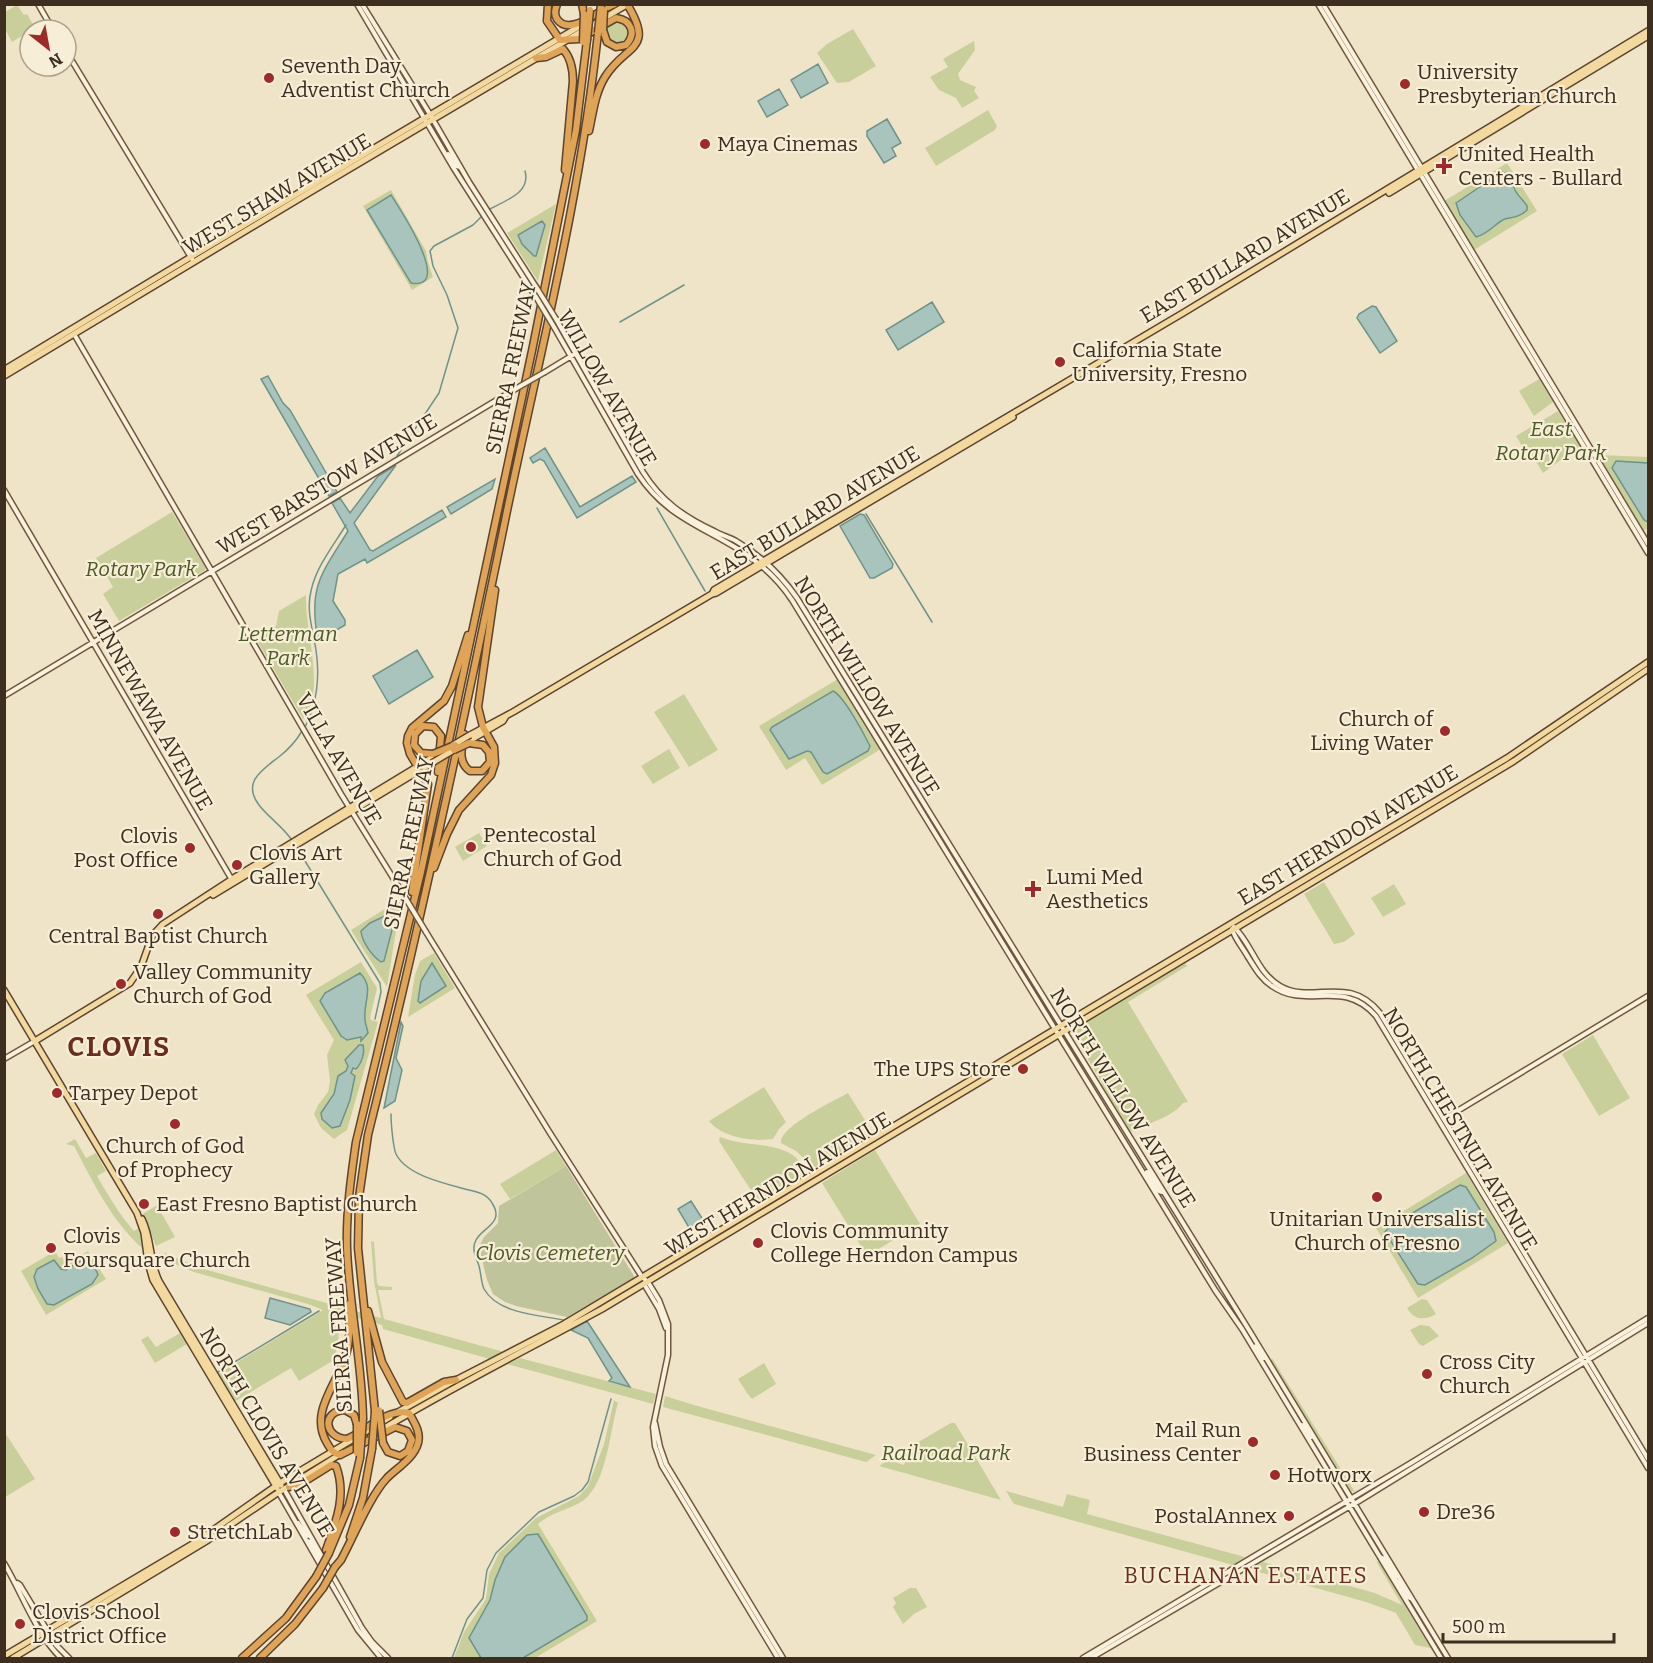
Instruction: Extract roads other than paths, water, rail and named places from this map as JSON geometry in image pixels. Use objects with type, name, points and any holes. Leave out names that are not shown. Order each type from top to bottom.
[{"type":"highway","points":[[548,4],[547,21],[555,41],[579,39],[616,18],[628,23],[632,36],[625,46],[616,47],[607,42],[601,32]]},
{"type":"highway","points":[[556,4],[555,14],[558,20],[572,26],[616,4]]},
{"type":"highway","name":"SIERRA FREEWAY","points":[[242,1659],[286,1618],[316,1577],[342,1526],[352,1495],[363,1418],[362,1388],[352,1323],[347,1247],[349,1199],[356,1142],[405,941],[559,220],[580,105],[588,9],[582,4]]},
{"type":"highway","name":"SIERRA FREEWAY","points":[[260,1659],[295,1624],[323,1588],[353,1528],[363,1498],[377,1411],[369,1328],[360,1275],[358,1211],[360,1176],[426,891],[499,554],[582,152],[601,32],[602,4]]},
{"type":"highway","points":[[582,152],[602,83],[610,70],[634,47],[639,38],[638,24],[628,5]]},
{"type":"highway","points":[[536,58],[546,57],[557,50],[563,50],[569,59],[573,73],[559,220]]},
{"type":"highway","points":[[426,891],[447,834],[459,810],[489,777],[494,768],[495,751],[484,729],[478,707],[499,554]]},
{"type":"highway","points":[[405,941],[428,791],[426,779],[410,754],[408,736],[412,728],[444,701],[452,686],[468,633],[474,624]]},
{"type":"highway","points":[[433,811],[441,736],[434,727],[423,726],[415,734],[414,744],[421,753],[433,758],[454,747],[470,740],[483,745],[489,752],[490,762],[482,771],[473,772],[468,770],[461,759],[469,689]]},
{"type":"highway","points":[[352,1323],[346,1356],[319,1419],[323,1435],[332,1452],[340,1455],[395,1426],[405,1429],[411,1435],[412,1440],[408,1451],[398,1456],[388,1452],[383,1443],[377,1411]]},
{"type":"highway","points":[[369,1328],[386,1372],[403,1402],[407,1403],[444,1382],[456,1380]]},
{"type":"highway","points":[[335,1567],[341,1560],[382,1483],[416,1449],[419,1439],[418,1431],[409,1413],[397,1413],[383,1418],[350,1438],[344,1439],[333,1434],[329,1429],[328,1420],[337,1410],[345,1410],[354,1415],[357,1424],[358,1459]]},
{"type":"highway","points":[[282,1488],[307,1480],[331,1465],[336,1466],[341,1495],[328,1552]]},
{"type":"main road","points":[[38,4],[46,18]]},
{"type":"main road","name":"WILLOW AVENUE","points":[[357,4],[392,64],[556,319],[573,355],[638,474],[653,494],[684,520],[763,563]]},
{"type":"main road","name":"WILLOW AVENUE","points":[[362,4],[429,119],[441,146],[459,176],[573,355]]},
{"type":"main road","name":"WEST SHAW AVENUE","points":[[14,367],[35,352],[134,298],[192,260],[616,4]]},
{"type":"main road","points":[[1318,4],[1648,544]]},
{"type":"main road","points":[[1323,4],[1648,553]]},
{"type":"main road","name":"WEST SHAW AVENUE","points":[[429,119],[628,5]]},
{"type":"main road","points":[[363,14],[371,24],[374,24]]},
{"type":"main road","points":[[1326,18],[1346,43]]},
{"type":"main road","name":"EAST BULLARD AVENUE","points":[[1421,172],[1648,31]]},
{"type":"main road","points":[[376,36],[388,48]]},
{"type":"main road","name":"EAST BULLARD AVENUE","points":[[470,740],[484,729],[503,721],[506,717],[763,563],[1648,36]]},
{"type":"main road","points":[[392,64],[394,57]]},
{"type":"main road","points":[[78,71],[192,260]]},
{"type":"main road","points":[[441,146],[460,167]]},
{"type":"main road","points":[[459,176],[464,178],[481,200]]},
{"type":"main road","points":[[488,221],[499,232],[502,232]]},
{"type":"main road","name":"WEST SHAW AVENUE","points":[[14,367],[151,281],[192,260]]},
{"type":"main road","points":[[134,298],[135,294],[150,285],[151,281]]},
{"type":"main road","name":"VILLA AVENUE","points":[[73,332],[351,810],[646,1283],[667,1329],[668,1355],[655,1422]]},
{"type":"main road","name":"WEST BARSTOW AVENUE","points":[[4,696],[573,355]]},
{"type":"main road","points":[[4,373],[14,367]]},
{"type":"main road","points":[[1573,427],[1590,448]]},
{"type":"main road","name":"MINNEWAWA AVENUE","points":[[4,490],[233,881]]},
{"type":"main road","name":"NORTH WILLOW AVENUE","points":[[763,563],[789,596],[818,641],[956,866],[1060,1029],[1077,1063],[1106,1104],[1113,1110],[1448,1659]]},
{"type":"main road","name":"NORTH WILLOW AVENUE","points":[[763,563],[793,592],[974,886],[994,924],[1016,954],[1215,1290],[1242,1329],[1301,1425],[1441,1659]]},
{"type":"main road","points":[[818,641],[832,661],[836,662]]},
{"type":"main road","name":"EAST HERNDON AVENUE","points":[[1234,929],[1514,753],[1648,662]]},
{"type":"main road","name":"EAST HERNDON AVENUE","points":[[1060,1029],[1234,929],[1514,761],[1648,669]]},
{"type":"main road","points":[[4,1059],[133,981],[141,968],[149,940],[156,929],[300,838],[385,792],[433,758]]},
{"type":"main road","points":[[233,881],[284,853],[401,776],[419,768]]},
{"type":"main road","points":[[385,792],[401,776]]},
{"type":"main road","points":[[284,853],[300,838]]},
{"type":"main road","points":[[247,875],[262,861]]},
{"type":"main road","points":[[956,866],[960,867],[974,886]]},
{"type":"main road","points":[[1234,929],[1258,972],[1271,983]]},
{"type":"main road","name":"NORTH CHESTNUT AVENUE","points":[[1234,929],[1271,983],[1284,992],[1297,996],[1338,995],[1352,998],[1372,1011],[1381,1022],[1536,1281],[1648,1459]]},
{"type":"main road","name":"NORTH CHESTNUT AVENUE","points":[[1271,983],[1286,989],[1305,992],[1347,992],[1373,1005],[1384,1019],[1556,1306],[1648,1468]]},
{"type":"main road","points":[[4,990],[137,1213]]},
{"type":"main road","points":[[1444,1119],[1648,996]]},
{"type":"main road","name":"WEST HERNDON AVENUE","points":[[506,1358],[1060,1029]]},
{"type":"main road","name":"WEST HERNDON AVENUE","points":[[506,1358],[602,1309],[646,1283],[938,1107],[1060,1029]]},
{"type":"main road","points":[[938,1107],[940,1102],[978,1076]]},
{"type":"main road","points":[[1138,1162],[1159,1191],[1163,1191]]},
{"type":"main road","points":[[716,1240],[758,1212],[758,1208]]},
{"type":"main road","name":"NORTH CLOVIS AVENUE","points":[[137,1213],[144,1233],[149,1271],[156,1286],[247,1438],[282,1488],[293,1518],[361,1635],[381,1659]]},
{"type":"main road","name":"NORTH CLOVIS AVENUE","points":[[137,1213],[147,1231],[153,1265],[159,1281],[310,1536],[323,1566],[365,1632],[388,1659]]},
{"type":"main road","points":[[1536,1281],[1556,1306]]},
{"type":"main road","points":[[1312,1525],[1326,1514],[1393,1480],[1648,1321]]},
{"type":"main road","points":[[1353,1501],[1525,1393],[1631,1334],[1648,1321]]},
{"type":"main road","points":[[1242,1329],[1263,1358],[1266,1358]]},
{"type":"main road","points":[[13,1659],[47,1634],[136,1580],[193,1549],[332,1452],[456,1380],[506,1358]]},
{"type":"main road","points":[[4,1656],[101,1604],[172,1556],[219,1530],[248,1506],[506,1358]]},
{"type":"main road","points":[[1505,1411],[1524,1397],[1525,1393]]},
{"type":"main road","points":[[1617,1415],[1626,1421]]},
{"type":"main road","points":[[655,1422],[653,1427],[655,1446],[662,1466],[778,1659]]},
{"type":"main road","points":[[655,1422],[660,1447],[667,1464],[783,1659]]},
{"type":"main road","points":[[1301,1425],[1326,1457]]},
{"type":"main road","points":[[247,1438],[265,1459]]},
{"type":"main road","points":[[1393,1480],[1401,1469]]},
{"type":"main road","points":[[1091,1659],[1347,1504]]},
{"type":"main road","points":[[293,1518],[306,1535],[310,1536]]},
{"type":"main road","points":[[1083,1659],[1274,1545],[1292,1537]]},
{"type":"main road","points":[[306,1541],[310,1542],[323,1566]]},
{"type":"main road","points":[[1255,1561],[1274,1545]]},
{"type":"main road","points":[[1380,1557],[1385,1559],[1393,1573],[1403,1583]]},
{"type":"main road","points":[[4,1563],[20,1593],[47,1634],[69,1659]]},
{"type":"main road","points":[[1391,1574],[1412,1599]]},
{"type":"main road","points":[[16,1583],[20,1585],[61,1659]]},
{"type":"main road","points":[[20,1593],[31,1604]]},
{"type":"water","points":[[818,64],[828,83],[801,98],[791,80]]},
{"type":"water","points":[[779,89],[788,105],[767,117],[758,101]]},
{"type":"water","points":[[887,119],[901,143],[892,148],[896,156],[884,163],[867,136],[867,131]]},
{"type":"water","points":[[1502,172],[1510,176],[1527,210],[1501,221],[1476,237],[1460,215],[1456,203]]},
{"type":"water","points":[[391,195],[412,230],[426,262],[427,274],[423,282],[411,283],[367,210]]},
{"type":"water","points":[[542,221],[545,225],[536,256],[534,256],[522,244],[518,235]]},
{"type":"water","points":[[932,302],[944,322],[898,350],[886,330]]},
{"type":"water","points":[[1372,306],[1376,307],[1397,341],[1380,353],[1357,318],[1359,314]]},
{"type":"water","points":[[268,376],[337,492],[329,496],[261,379]]},
{"type":"water","points":[[545,448],[580,507],[632,476],[636,482],[577,518],[544,461],[540,459],[533,463],[530,458]]},
{"type":"water","points":[[1616,461],[1648,463],[1648,522],[1644,520],[1612,468]]},
{"type":"water","points":[[396,465],[354,523],[370,550],[373,551],[442,510],[446,517],[367,563],[365,559],[338,574],[333,601],[345,620],[345,625],[318,641],[315,607],[319,582],[348,531],[332,503],[340,498],[350,513],[378,476]]},
{"type":"water","points":[[495,479],[492,489],[451,514],[447,507]]},
{"type":"water","points":[[860,514],[864,515],[893,564],[892,568],[874,578],[870,578],[840,526]]},
{"type":"water","points":[[417,650],[433,677],[389,704],[373,676]]},
{"type":"water","points":[[833,691],[848,707],[870,746],[868,751],[827,774],[823,772],[811,752],[807,751],[789,759],[770,730]]},
{"type":"water","points":[[387,915],[391,917],[392,930],[384,961],[381,962],[368,948],[361,931],[370,923]]},
{"type":"water","points":[[432,963],[446,986],[420,1003],[418,1001],[421,981]]},
{"type":"water","points":[[360,973],[368,989],[365,1022],[368,1033],[361,1041],[361,1037],[347,1040],[341,1036],[320,1001],[325,993]]},
{"type":"water","points":[[401,1022],[403,1026],[396,1058],[402,1070],[395,1101],[384,1108]]},
{"type":"water","points":[[359,1045],[363,1045],[363,1054],[358,1067],[353,1068],[351,1073],[355,1076],[350,1100],[340,1126],[332,1128],[322,1119],[321,1113],[334,1094],[338,1076],[346,1071],[348,1066],[345,1060]]},
{"type":"water","points":[[1460,1185],[1466,1187],[1494,1232],[1496,1241],[1472,1258],[1425,1285],[1418,1284],[1385,1232],[1390,1226]]},
{"type":"water","points":[[691,1201],[705,1223],[691,1231],[678,1209]]},
{"type":"water","points":[[84,1259],[90,1261],[98,1275],[92,1284],[54,1305],[47,1304],[34,1277],[37,1269],[54,1260],[61,1269],[66,1270]]},
{"type":"water","points":[[270,1298],[310,1309],[311,1312],[290,1325],[265,1318]]},
{"type":"water","points":[[587,1321],[630,1387],[609,1381],[612,1378],[588,1338],[571,1330]]},
{"type":"water","points":[[538,1534],[587,1616],[587,1620],[523,1658],[481,1658],[469,1638],[490,1600],[495,1580],[505,1557],[527,1535]]},
{"type":"waterway","points":[[490,209],[510,199],[521,190],[526,179],[525,171]]},
{"type":"waterway","points":[[397,456],[439,393],[458,328],[447,295],[433,266],[430,251],[434,246],[473,225],[481,217]]},
{"type":"waterway","points":[[620,322],[684,285]]},
{"type":"waterway","points":[[657,508],[705,591]]},
{"type":"waterway","points":[[866,514],[932,622]]},
{"type":"waterway","points":[[305,727],[315,700],[317,680],[317,660],[310,613],[311,591],[321,565],[346,525]]},
{"type":"waterway","points":[[291,839],[259,805],[252,789],[257,776],[289,748],[302,731]]},
{"type":"waterway","points":[[297,848],[380,983],[381,992],[375,1019]]},
{"type":"waterway","points":[[391,1114],[395,1151],[401,1162],[428,1178],[482,1194],[492,1203],[496,1215],[494,1220],[479,1235],[474,1247],[483,1286],[490,1297],[499,1304],[520,1312],[563,1320]]},
{"type":"waterway","points":[[218,1372],[319,1311]]},
{"type":"waterway","points":[[452,1658],[467,1619],[483,1598],[487,1570],[496,1553],[539,1512],[574,1496],[588,1482],[611,1399]]},
{"type":"place","name":"Seventh Day Adventist Church","points":[[269,78]]},
{"type":"place","name":"University Presbyterian Church","points":[[1405,84]]},
{"type":"place","name":"Maya Cinemas","points":[[705,144]]},
{"type":"place","name":"United Health Centers - Bullard","points":[[1444,166]]},
{"type":"place","name":"California State University, Fresno","points":[[1060,362]]},
{"type":"place","name":"Church of Living Water","points":[[1445,731]]},
{"type":"place","name":"Pentecostal Church of God","points":[[471,847]]},
{"type":"place","name":"Clovis Post Office","points":[[190,848]]},
{"type":"place","name":"Clovis Art Gallery","points":[[237,865]]},
{"type":"place","name":"Lumi Med Aesthetics","points":[[1033,889]]},
{"type":"place","name":"Central Baptist Church","points":[[158,914]]},
{"type":"place","name":"Valley Community Church of God","points":[[121,984]]},
{"type":"place","name":"The UPS Store","points":[[1023,1069]]},
{"type":"place","name":"Tarpey Depot","points":[[57,1093]]},
{"type":"place","name":"Church of God of Prophecy","points":[[175,1124]]},
{"type":"place","name":"Unitarian Universalist Church of Fresno","points":[[1377,1197]]},
{"type":"place","name":"East Fresno Baptist Church","points":[[144,1204]]},
{"type":"place","name":"Clovis Community College Herndon Campus","points":[[758,1243]]},
{"type":"place","name":"Clovis Foursquare Church","points":[[51,1248]]},
{"type":"place","name":"Cross City Church","points":[[1427,1374]]},
{"type":"place","name":"Mail Run Business Center","points":[[1253,1442]]},
{"type":"place","name":"Hotworx","points":[[1275,1475]]},
{"type":"place","name":"Dre36","points":[[1424,1512]]},
{"type":"place","name":"PostalAnnex","points":[[1289,1516]]},
{"type":"place","name":"StretchLab","points":[[175,1532]]},
{"type":"place","name":"Clovis School District Office","points":[[20,1624]]},
{"type":"district","name":"CLOVIS","points":[[119,1047]]},
{"type":"district","name":"BUCHANAN ESTATES","points":[[1246,1575]]},
{"type":"park label","name":"East Rotary Park","points":[[1551,441]]},
{"type":"park label","name":"Rotary Park","points":[[141,569]]},
{"type":"park label","name":"Letterman Park","points":[[288,646]]},
{"type":"park label","name":"Clovis Cemetery","points":[[550,1253]]},
{"type":"park label","name":"Railroad Park","points":[[946,1453]]}]
